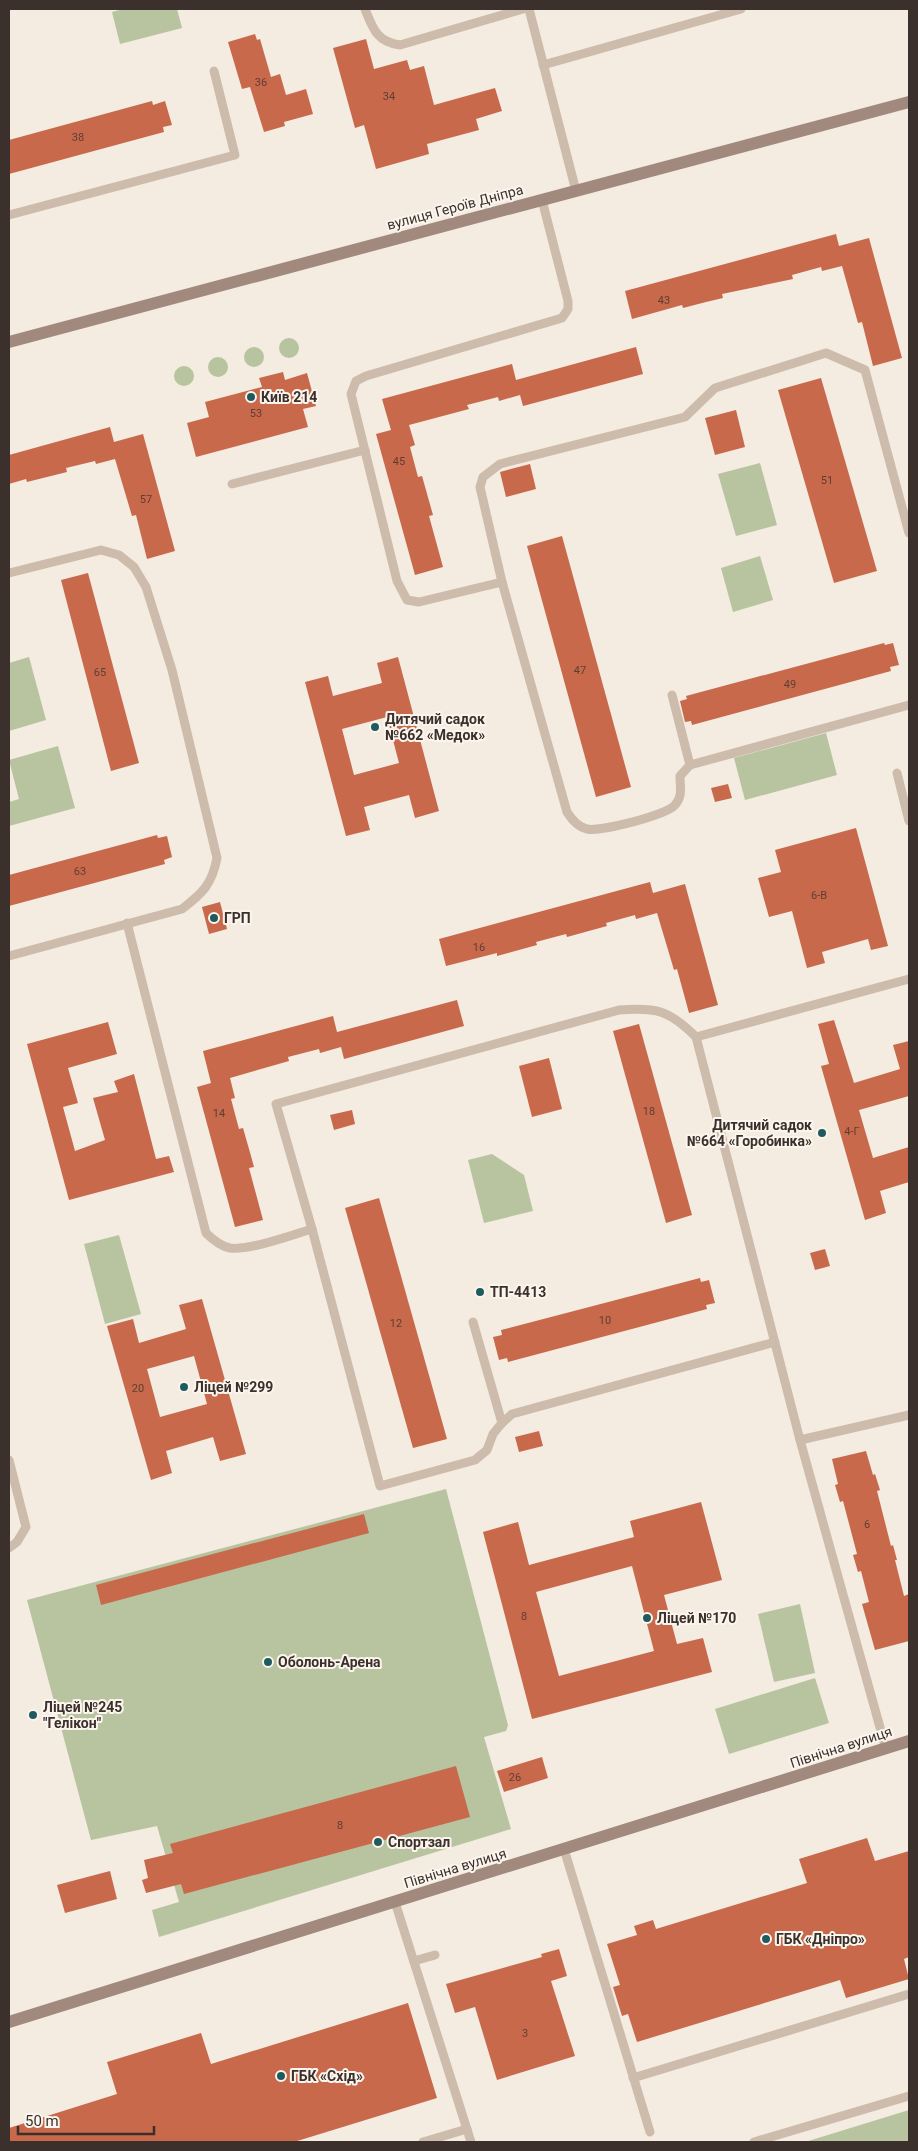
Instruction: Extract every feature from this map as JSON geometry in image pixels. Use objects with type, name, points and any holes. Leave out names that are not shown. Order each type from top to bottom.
[{"type":"street","name":"вулиця Героїв Дніпра","points":[[9,342],[909,102]]},
{"type":"street","name":"Північна вулиця","points":[[9,2022],[909,1741]]},
{"type":"lane","points":[[365,9],[377,35],[390,44],[400,45],[523,9]]},
{"type":"lane","points":[[529,9],[576,191]]},
{"type":"lane","points":[[543,65],[741,9]]},
{"type":"lane","points":[[9,215],[235,155],[214,71]]},
{"type":"lane","points":[[502,582],[420,602],[407,600],[397,581],[351,394],[356,381],[403,364],[562,318],[568,309],[568,300],[542,200]]},
{"type":"lane","points":[[909,533],[865,370],[826,353],[715,388],[685,416],[500,464],[483,477],[480,487],[502,582],[567,812],[579,826],[597,830],[667,812],[679,800],[682,792],[680,776],[690,765],[909,705]]},
{"type":"lane","points":[[232,484],[365,450]]},
{"type":"lane","points":[[9,573],[101,550],[119,555],[134,567],[146,587],[172,670],[217,858],[213,876],[201,894],[182,909],[9,956]]},
{"type":"lane","points":[[672,694],[690,765]]},
{"type":"lane","points":[[897,773],[909,821]]},
{"type":"lane","points":[[127,923],[206,1233],[222,1245],[241,1248],[312,1229]]},
{"type":"lane","points":[[696,1036],[909,979]]},
{"type":"lane","points":[[774,1342],[512,1414],[502,1422],[487,1450],[475,1460],[380,1486],[312,1229],[276,1104],[619,1010],[650,1008],[678,1019],[696,1036],[800,1440],[886,1749]]},
{"type":"lane","points":[[473,1322],[502,1422]]},
{"type":"lane","points":[[800,1440],[909,1415]]},
{"type":"lane","points":[[9,1460],[26,1527],[17,1542],[9,1548]]},
{"type":"lane","points":[[564,1849],[579,1912],[650,2132]]},
{"type":"lane","points":[[395,1902],[471,2142]]},
{"type":"lane","points":[[414,1961],[435,1954]]},
{"type":"lane","points":[[632,2078],[909,1994]]},
{"type":"lane","points":[[754,2142],[909,2096]]},
{"type":"lane","points":[[423,2142],[467,2129]]},
{"type":"green space","points":[[123,9],[177,9],[182,28],[120,44],[112,12]]},
{"type":"green space","points":[[289,338],[296,341],[299,348],[296,355],[289,358],[282,355],[279,348],[282,341]]},
{"type":"green space","points":[[254,347],[261,350],[264,357],[261,364],[254,367],[247,364],[244,357],[247,350]]},
{"type":"green space","points":[[218,357],[225,360],[228,367],[225,374],[218,377],[211,374],[208,367],[211,360]]},
{"type":"green space","points":[[184,366],[191,369],[194,376],[191,383],[184,386],[177,383],[174,376],[177,369]]},
{"type":"green space","points":[[760,463],[777,525],[736,536],[718,474]]},
{"type":"green space","points":[[760,556],[773,600],[733,612],[721,568]]},
{"type":"green space","points":[[29,657],[46,720],[9,731],[9,663]]},
{"type":"green space","points":[[826,733],[837,775],[745,800],[734,758]]},
{"type":"green space","points":[[58,746],[75,808],[9,826],[9,802],[19,799],[9,760]]},
{"type":"green space","points":[[492,1154],[524,1175],[533,1211],[484,1223],[468,1160]]},
{"type":"green space","points":[[119,1235],[141,1314],[105,1324],[84,1244]]},
{"type":"green space","name":"Оболонь-Арена","points":[[446,1489],[508,1725],[506,1731],[484,1737],[511,1829],[159,1937],[152,1910],[179,1902],[157,1826],[91,1840],[27,1600]]},
{"type":"green space","points":[[800,1604],[815,1673],[774,1682],[758,1614]]},
{"type":"green space","points":[[815,1678],[829,1723],[729,1754],[715,1709]]},
{"type":"green space","points":[[909,2110],[909,2142],[805,2142]]},
{"type":"building","points":[[255,34],[257,40],[260,39],[271,77],[280,74],[286,95],[306,89],[313,114],[284,122],[285,126],[264,132],[250,87],[242,89],[228,42]]},
{"type":"building","points":[[366,39],[374,69],[407,60],[410,70],[424,66],[434,105],[495,88],[502,111],[476,119],[479,130],[427,144],[429,154],[376,169],[364,125],[355,128],[333,48]]},
{"type":"building","points":[[152,101],[153,105],[165,101],[172,125],[163,127],[164,132],[9,174],[9,140]]},
{"type":"building","points":[[836,234],[839,246],[869,238],[902,358],[873,366],[862,322],[858,323],[842,266],[822,271],[821,267],[792,275],[793,279],[722,294],[723,298],[683,308],[682,305],[632,319],[625,291]]},
{"type":"building","points":[[636,347],[643,374],[523,406],[520,395],[499,401],[498,397],[467,405],[469,409],[409,425],[415,445],[410,447],[418,477],[422,476],[433,515],[429,516],[443,567],[415,575],[376,434],[391,430],[382,399],[512,364],[516,380]]},
{"type":"building","points":[[283,372],[285,380],[307,373],[316,406],[303,409],[308,427],[196,457],[187,423],[209,417],[205,402],[262,387],[259,378]]},
{"type":"building","points":[[821,378],[877,571],[834,583],[778,390]]},
{"type":"building","points":[[736,410],[745,447],[715,455],[705,418]]},
{"type":"building","points":[[110,427],[114,442],[143,434],[175,551],[147,559],[136,515],[132,516],[115,459],[96,464],[95,461],[66,468],[67,472],[27,482],[26,479],[9,484],[9,455]]},
{"type":"building","points":[[530,464],[536,489],[506,497],[500,472]]},
{"type":"building","points":[[562,536],[631,787],[596,797],[527,546]]},
{"type":"building","points":[[88,573],[139,763],[111,771],[61,580]]},
{"type":"building","points":[[884,643],[885,645],[893,643],[899,665],[890,667],[891,671],[692,725],[691,721],[685,722],[680,701],[687,699],[686,696]]},
{"type":"building","points":[[398,657],[439,811],[415,818],[409,795],[364,807],[370,830],[346,836],[305,682],[328,676],[333,696],[382,683],[377,663]],"holes":[[[387,717],[399,763],[354,775],[342,729]]]},
{"type":"building","points":[[728,784],[732,798],[715,802],[711,788]]},
{"type":"building","points":[[856,828],[888,946],[871,950],[868,939],[822,952],[825,963],[807,968],[792,911],[769,917],[758,878],[781,872],[775,850]]},
{"type":"building","points":[[157,835],[158,838],[167,836],[172,857],[164,860],[165,864],[9,906],[9,875]]},
{"type":"building","points":[[650,882],[653,893],[685,884],[718,1005],[689,1013],[677,969],[674,970],[657,913],[636,919],[635,915],[606,923],[607,926],[567,937],[566,934],[536,942],[537,945],[497,956],[497,953],[446,966],[439,939]]},
{"type":"building","name":"ГРП","points":[[220,902],[227,929],[209,934],[202,907]]},
{"type":"building","points":[[457,1000],[464,1026],[344,1059],[341,1047],[320,1053],[319,1049],[288,1057],[289,1061],[230,1078],[235,1098],[231,1099],[239,1129],[243,1128],[254,1167],[249,1168],[263,1220],[235,1227],[197,1087],[211,1083],[203,1051],[333,1016],[337,1032]]},
{"type":"building","points":[[834,1020],[854,1083],[900,1069],[893,1045],[909,1041],[909,1096],[859,1110],[873,1158],[909,1147],[909,1182],[880,1191],[886,1213],[865,1220],[821,1066],[829,1064],[818,1024]]},
{"type":"building","points":[[108,1022],[117,1054],[68,1068],[78,1103],[63,1107],[75,1151],[105,1140],[93,1098],[118,1092],[114,1081],[134,1074],[156,1159],[169,1156],[174,1172],[69,1200],[27,1044]]},
{"type":"building","points":[[639,1024],[692,1215],[666,1223],[613,1031]]},
{"type":"building","points":[[549,1058],[562,1109],[532,1117],[519,1066]]},
{"type":"building","points":[[352,1110],[355,1124],[334,1130],[330,1115]]},
{"type":"building","points":[[379,1198],[447,1439],[413,1448],[345,1208]]},
{"type":"building","points":[[825,1249],[830,1266],[815,1270],[810,1253]]},
{"type":"building","points":[[700,1278],[701,1282],[709,1280],[715,1303],[706,1305],[707,1309],[508,1362],[507,1358],[499,1360],[493,1337],[502,1335],[501,1330]]},
{"type":"building","points":[[202,1299],[246,1454],[220,1461],[213,1437],[166,1451],[172,1473],[151,1480],[107,1326],[133,1319],[139,1343],[186,1329],[179,1305]],"holes":[[[194,1356],[207,1404],[160,1417],[147,1369]]]},
{"type":"building","points":[[539,1431],[543,1446],[519,1452],[515,1437]]},
{"type":"building","points":[[866,1451],[873,1475],[875,1474],[880,1490],[877,1491],[891,1546],[893,1545],[897,1560],[895,1560],[904,1596],[909,1594],[909,1641],[875,1650],[862,1604],[869,1602],[861,1571],[858,1572],[853,1555],[857,1554],[843,1501],[840,1502],[835,1485],[838,1484],[832,1459]]},
{"type":"building","points":[[701,1502],[722,1580],[664,1595],[677,1644],[703,1638],[712,1672],[532,1719],[483,1532],[518,1522],[529,1565],[634,1537],[630,1521]],"holes":[[[632,1566],[654,1651],[559,1676],[536,1592]]]},
{"type":"building","points":[[364,1514],[369,1533],[101,1605],[96,1585]]},
{"type":"building","points":[[542,1757],[548,1778],[504,1792],[497,1771]]},
{"type":"building","points":[[456,1766],[470,1817],[184,1894],[181,1884],[146,1893],[142,1880],[148,1878],[144,1860],[173,1853],[170,1844]]},
{"type":"building","name":"ГБК «Дніпро»","points":[[867,1838],[875,1861],[909,1851],[909,1957],[904,1959],[909,1979],[846,1998],[840,1980],[637,2042],[628,2014],[622,2016],[613,1987],[620,1985],[607,1944],[637,1935],[634,1926],[653,1920],[656,1929],[807,1883],[799,1859]]},
{"type":"building","points":[[110,1871],[117,1899],[65,1913],[57,1885]]},
{"type":"building","points":[[559,1949],[567,1976],[551,1981],[575,2056],[497,2080],[475,2007],[455,2013],[446,1984],[542,1957],[541,1954]]},
{"type":"building","name":"ГБК «Схід»","points":[[408,2003],[437,2098],[294,2142],[9,2142],[9,2128],[117,2094],[107,2062],[201,2033],[211,2064]]},
{"type":"place","name":"Київ 214","points":[[251,397]]},
{"type":"place","name":"Дитячий садок №662 «Медок»","points":[[375,727]]},
{"type":"place","name":"ГРП","points":[[214,918]]},
{"type":"place","name":"Дитячий садок №664 «Горобинка»","points":[[822,1133]]},
{"type":"place","name":"ТП-4413","points":[[480,1292]]},
{"type":"place","name":"Ліцей №299","points":[[184,1387]]},
{"type":"place","name":"Ліцей №170","points":[[647,1618]]},
{"type":"place","name":"Оболонь-Арена","points":[[268,1662]]},
{"type":"place","name":"Ліцей №245 \"Гелікон\"","points":[[33,1715]]},
{"type":"place","name":"Спортзал","points":[[378,1842]]},
{"type":"place","name":"ГБК «Дніпро»","points":[[766,1939]]},
{"type":"place","name":"ГБК «Схід»","points":[[281,2076]]}]
